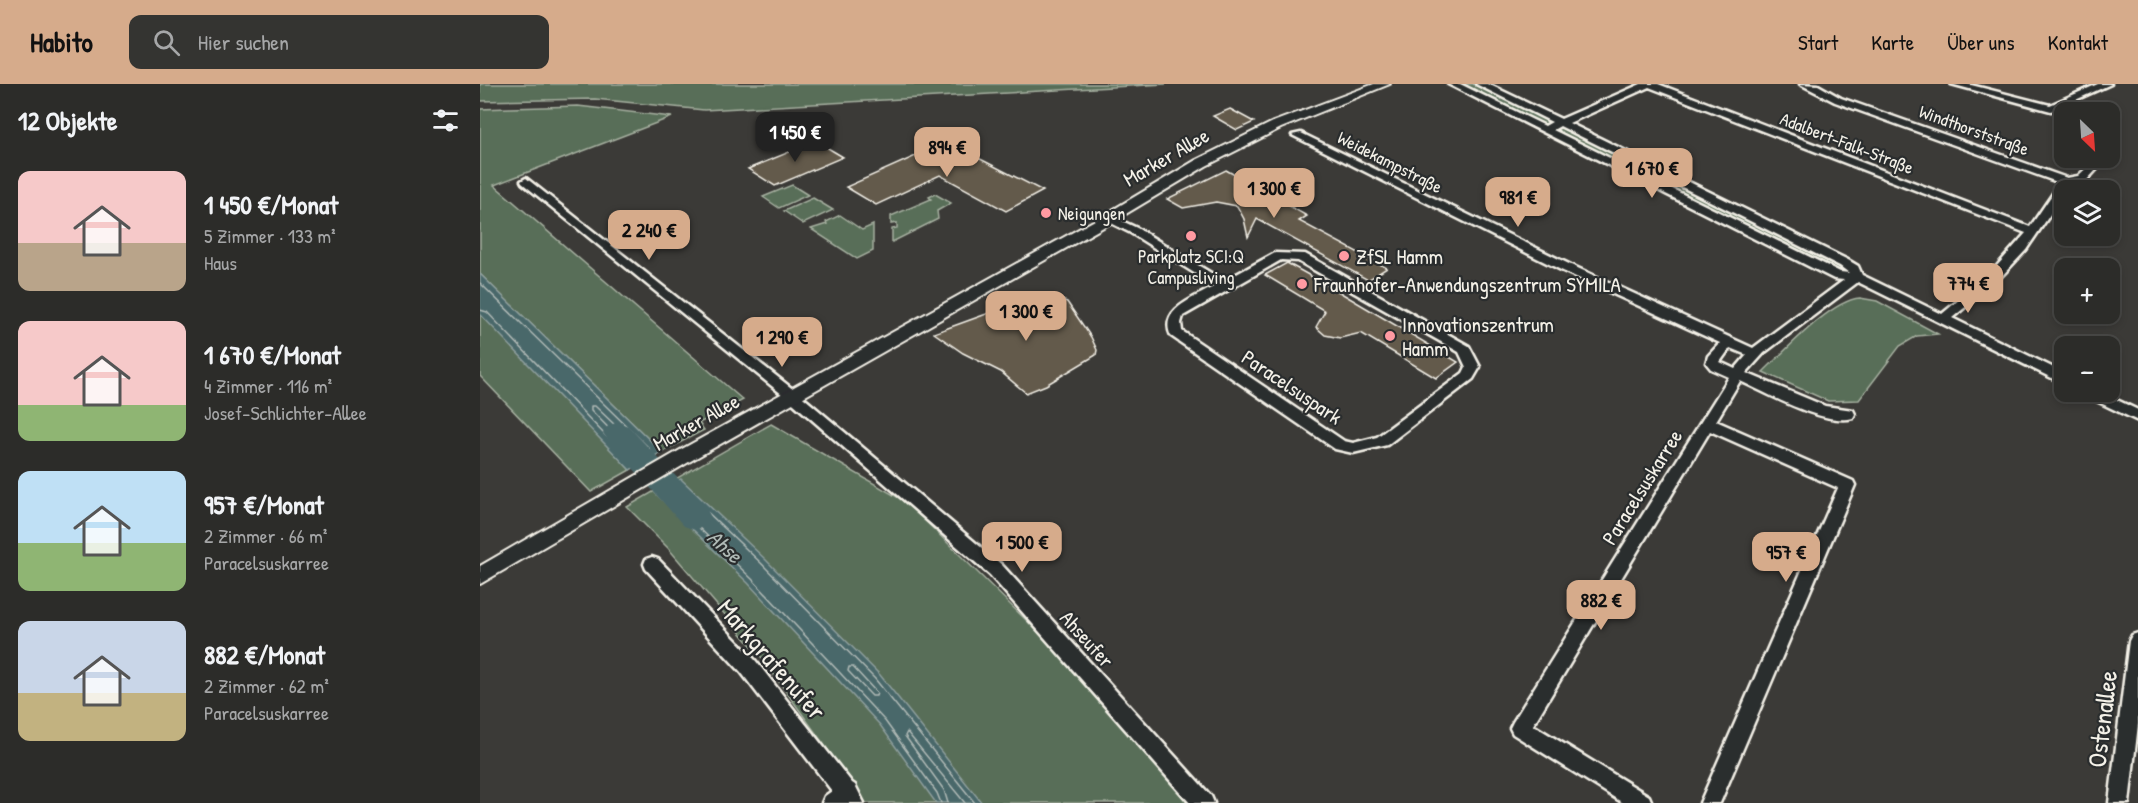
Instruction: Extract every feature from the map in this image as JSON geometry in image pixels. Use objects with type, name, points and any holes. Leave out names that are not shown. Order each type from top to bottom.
[{"type":"street","name":"Marker Allee","points":[[480,576],[688,454],[1109,218],[1202,163],[1277,125],[1384,84]]},
{"type":"street","points":[[1453,84],[1838,276],[1857,277],[2054,374]]},
{"type":"street","points":[[1481,84],[1751,215],[1844,263],[1854,269],[1857,277]]},
{"type":"street","points":[[1546,129],[1649,84]]},
{"type":"street","name":"Adalbert-Falk-Straße","points":[[1649,84],[2033,232]]},
{"type":"street","name":"Windthorststraße","points":[[1805,84],[1838,100],[2060,180]]},
{"type":"street","points":[[1956,84],[2051,108],[2106,84]]},
{"type":"street","name":"Weidekampstraße","points":[[1297,135],[1567,268],[1755,354]]},
{"type":"street","points":[[2078,180],[2092,168]]},
{"type":"street","name":"Ahseufer","points":[[526,181],[792,396],[996,570],[1204,803]]},
{"type":"street","points":[[1943,319],[1994,278],[2033,232],[2054,201]]},
{"type":"street","points":[[1109,218],[1133,230],[1224,286]]},
{"type":"street","name":"Paracelsuspark","points":[[1279,256],[1301,258],[1464,349],[1473,367],[1468,376],[1382,441],[1353,448],[1340,446],[1176,333],[1174,323],[1178,314],[1224,286],[1279,256]]},
{"type":"street","name":"Paracelsuskarree","points":[[1642,803],[1520,728],[1734,379],[1755,354],[1835,291],[1857,277]]},
{"type":"street","points":[[1728,342],[1713,363],[1734,379],[1823,411],[1848,414]]},
{"type":"street","points":[[2109,402],[2138,416]]},
{"type":"street","name":"Paracelsuskarree","points":[[1708,424],[1847,485],[1710,803]]},
{"type":"street","name":"Markgrafenufer","points":[[652,564],[748,666],[845,799]]},
{"type":"street","name":"Ostenallee","points":[[2119,803],[2138,641]]},
{"type":"green space","points":[[480,84],[1166,84],[704,110],[595,99],[480,101]]},
{"type":"green space","points":[[1461,84],[1476,84],[1552,122],[1547,125],[1539,123]]},
{"type":"green space","points":[[578,106],[672,117],[494,185],[743,400],[699,423],[704,430],[662,452],[480,274],[480,109]]},
{"type":"green space","points":[[1563,127],[1846,268],[1842,272],[1835,271],[1556,131],[1556,128]]},
{"type":"green space","points":[[792,185],[808,195],[779,208],[763,197]]},
{"type":"green space","points":[[935,194],[951,203],[937,211],[938,219],[892,242],[892,229],[897,228],[897,223],[891,224],[891,216],[931,199],[929,197]]},
{"type":"green space","points":[[813,198],[833,210],[803,224],[784,211]]},
{"type":"green space","points":[[840,215],[862,230],[873,225],[873,251],[857,259],[811,229],[827,224],[826,222]]},
{"type":"green space","points":[[1860,298],[1877,301],[1938,334],[1917,336],[1900,346],[1859,400],[1828,401],[1763,372],[1822,317],[1848,301]]},
{"type":"green space","points":[[480,305],[630,470],[591,492],[480,376]]},
{"type":"green space","points":[[771,424],[906,502],[1151,743],[1202,803],[866,803],[762,658],[668,548],[627,507]]},
{"type":"water","points":[[480,274],[662,452],[630,470],[480,314]]},
{"type":"water","points":[[681,479],[765,559],[880,675],[982,803],[936,803],[880,725],[748,583],[655,493]]},
{"type":"building","points":[[1230,109],[1254,122],[1237,130],[1213,116]]},
{"type":"building","points":[[816,141],[843,157],[775,186],[748,169]]},
{"type":"building","points":[[947,142],[1043,191],[1006,211],[940,175],[876,205],[846,187]]},
{"type":"building","points":[[1226,170],[1307,216],[1299,221],[1387,268],[1368,280],[1257,219],[1248,237],[1244,219],[1237,206],[1216,202],[1183,208],[1167,199]]},
{"type":"building","name":"Innovationszentrum Hamm","points":[[1287,263],[1458,362],[1436,378],[1361,333],[1340,338],[1325,335],[1316,327],[1325,311],[1265,275]]},
{"type":"building","points":[[1061,300],[1067,302],[1091,337],[1097,350],[1096,355],[1046,385],[1026,393],[1001,372],[963,353],[934,333],[992,312]]},
{"type":"waterway","name":"Ahse","points":[[618,433],[695,517]]},
{"type":"place","name":"Neigungen","points":[[1046,213]]},
{"type":"place","name":"Parkplatz SCI:Q Campusliving","points":[[1191,236]]},
{"type":"place","name":"ZfSL Hamm","points":[[1344,256]]},
{"type":"place","name":"Fraunhofer-Anwendungszentrum SYMILA","points":[[1302,284]]},
{"type":"place","name":"Innovationszentrum Hamm","points":[[1390,336]]}]
